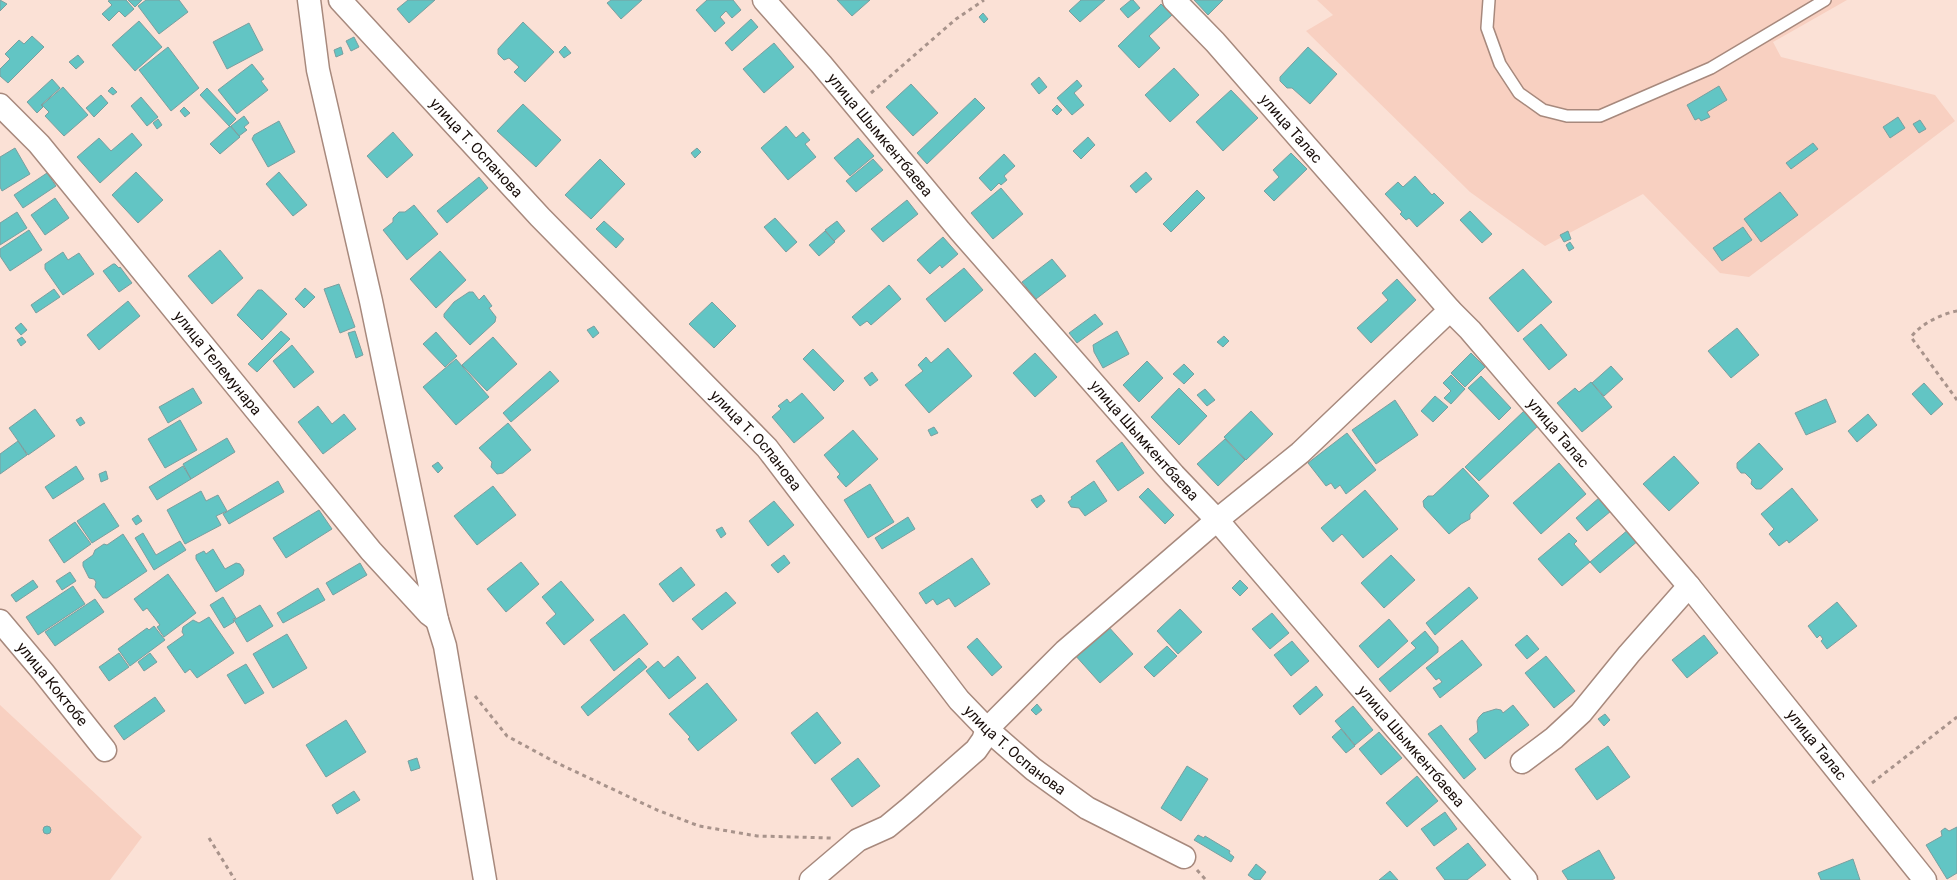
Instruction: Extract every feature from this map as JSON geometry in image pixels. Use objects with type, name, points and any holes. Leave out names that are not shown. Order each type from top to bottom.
[{"type":"street","points":[[309,0],[318,70],[371,301],[437,620],[445,646],[485,880]]},
{"type":"street","name":"улица Т. Оспанова","points":[[340,0],[540,217],[767,448],[960,700],[987,730],[1033,770],[1087,808],[1184,857]]},
{"type":"street","name":"улица Шымкентбаева","points":[[764,0],[856,106],[960,232],[1174,475],[1217,520],[1526,880]]},
{"type":"street","name":"улица Талас","points":[[1174,0],[1221,50],[1450,310],[1470,330],[1689,586],[1925,880]]},
{"type":"street","name":"улица Телемунара","points":[[3,112],[39,144],[371,551],[429,614],[437,620]]},
{"type":"street","points":[[811,880],[858,840],[887,827],[976,750],[987,730],[1065,651],[1217,520],[1300,453],[1450,310]]},
{"type":"street","points":[[1522,762],[1554,738],[1581,713],[1629,654],[1689,586]]},
{"type":"street","name":"улица Коктобе","points":[[0,621],[105,750]]},
{"type":"lane","points":[[1490,0],[1487,28],[1500,64],[1519,93],[1543,110],[1566,116],[1600,116],[1711,68],[1825,0]]},
{"type":"path","points":[[856,106],[956,19],[984,0]]},
{"type":"path","points":[[1957,311],[1918,328],[1911,336],[1957,400]]},
{"type":"path","points":[[472,693],[507,736],[556,762],[657,810],[699,826],[757,836],[812,836],[858,840]]},
{"type":"path","points":[[1856,794],[1957,717]]},
{"type":"path","points":[[210,838],[235,880]]},
{"type":"shaded area","points":[[1317,0],[1847,0],[1773,42],[1781,57],[1935,95],[1955,121],[1749,277],[1720,273],[1643,194],[1545,246],[1470,192],[1306,31],[1333,15]]},
{"type":"shaded area","points":[[0,705],[142,837],[110,880],[0,880]]},
{"type":"building","points":[[0,0],[7,4],[0,11]]},
{"type":"building","points":[[126,0],[134,9],[125,17],[119,11],[109,21],[102,14],[112,5],[108,1]]},
{"type":"building","points":[[128,0],[142,0],[135,7]]},
{"type":"building","points":[[146,0],[179,0],[188,12],[159,34],[138,6]]},
{"type":"building","points":[[408,0],[435,0],[409,23],[397,9]]},
{"type":"building","points":[[611,0],[642,0],[621,19],[607,3]]},
{"type":"building","points":[[707,0],[733,0],[741,10],[732,18],[726,11],[720,17],[725,23],[715,32],[696,10]]},
{"type":"building","points":[[837,0],[870,0],[852,16]]},
{"type":"building","points":[[1081,0],[1105,0],[1080,22],[1069,11]]},
{"type":"building","points":[[1131,0],[1140,8],[1128,18],[1120,9]]},
{"type":"building","points":[[1194,0],[1223,0],[1208,15]]},
{"type":"building","points":[[1161,4],[1172,15],[1149,36],[1160,48],[1139,68],[1118,46]]},
{"type":"building","points":[[983,13],[988,19],[984,23],[979,17]]},
{"type":"building","points":[[751,19],[758,27],[732,51],[725,43]]},
{"type":"building","points":[[139,21],[162,47],[135,71],[112,45]]},
{"type":"building","points":[[523,22],[554,52],[525,82],[514,72],[519,67],[509,58],[504,60],[498,54],[498,49]]},
{"type":"building","points":[[249,23],[263,50],[227,69],[213,42]]},
{"type":"building","points":[[32,36],[44,47],[8,83],[0,76],[0,69],[10,59],[5,54],[19,40],[24,44]]},
{"type":"building","points":[[354,37],[359,47],[351,51],[346,41]]},
{"type":"building","points":[[774,43],[794,67],[764,93],[743,69]]},
{"type":"building","points":[[565,46],[571,53],[564,58],[559,52]]},
{"type":"building","points":[[168,47],[199,88],[171,111],[139,70]]},
{"type":"building","points":[[341,47],[343,54],[336,57],[334,50]]},
{"type":"building","points":[[1308,47],[1337,74],[1310,104],[1292,88],[1287,88],[1280,81],[1280,77]]},
{"type":"building","points":[[78,55],[84,62],[76,69],[69,62]]},
{"type":"building","points":[[252,64],[264,79],[261,81],[268,90],[237,114],[218,90]]},
{"type":"building","points":[[1174,68],[1199,95],[1170,122],[1145,95]]},
{"type":"building","points":[[1039,77],[1047,87],[1039,94],[1031,84]]},
{"type":"building","points":[[52,79],[60,88],[41,105],[43,107],[37,113],[27,102]]},
{"type":"building","points":[[1077,80],[1082,86],[1074,93],[1084,105],[1072,115],[1057,98]]},
{"type":"building","points":[[911,84],[938,113],[913,136],[886,107]]},
{"type":"building","points":[[1719,86],[1727,100],[1707,112],[1710,117],[1701,121],[1699,118],[1695,120],[1687,105]]},
{"type":"building","points":[[63,87],[88,115],[64,136],[45,116],[49,112],[42,105]]},
{"type":"building","points":[[112,87],[117,92],[113,95],[108,91]]},
{"type":"building","points":[[207,88],[236,119],[229,126],[200,95]]},
{"type":"building","points":[[1231,90],[1258,118],[1223,151],[1196,122]]},
{"type":"building","points":[[101,95],[108,103],[94,117],[86,108]]},
{"type":"building","points":[[141,97],[158,117],[147,126],[131,106]]},
{"type":"building","points":[[975,98],[985,108],[927,164],[917,153]]},
{"type":"building","points":[[523,104],[561,140],[536,167],[497,131]]},
{"type":"building","points":[[1057,105],[1062,110],[1057,115],[1052,110]]},
{"type":"building","points":[[184,107],[190,113],[185,117],[180,111]]},
{"type":"building","points":[[244,116],[249,123],[244,127],[247,130],[239,136],[231,126]]},
{"type":"building","points":[[1898,117],[1905,128],[1890,138],[1883,127]]},
{"type":"building","points":[[158,119],[162,125],[157,129],[153,123]]},
{"type":"building","points":[[1920,120],[1926,129],[1919,133],[1913,124]]},
{"type":"building","points":[[279,121],[295,152],[268,167],[252,139],[254,135]]},
{"type":"building","points":[[230,126],[240,137],[220,154],[210,144]]},
{"type":"building","points":[[786,126],[796,138],[803,132],[810,140],[805,144],[816,157],[788,180],[761,148]]},
{"type":"building","points":[[393,132],[413,155],[387,178],[367,156]]},
{"type":"building","points":[[132,133],[142,145],[100,183],[77,157],[99,138],[111,151]]},
{"type":"building","points":[[1088,137],[1095,145],[1081,159],[1073,151]]},
{"type":"building","points":[[858,138],[874,156],[850,176],[834,158]]},
{"type":"building","points":[[1813,143],[1818,149],[1791,169],[1786,163]]},
{"type":"building","points":[[15,148],[30,174],[2,191],[0,187],[0,157]]},
{"type":"building","points":[[697,148],[701,152],[695,158],[691,153]]},
{"type":"building","points":[[1291,153],[1307,169],[1274,201],[1264,191],[1279,177],[1273,170]]},
{"type":"building","points":[[1004,154],[1015,166],[1004,176],[1007,180],[1001,185],[999,183],[991,191],[979,178]]},
{"type":"building","points":[[600,159],[625,184],[591,219],[565,195]]},
{"type":"building","points":[[873,159],[883,170],[856,192],[846,181]]},
{"type":"building","points":[[136,172],[163,200],[138,223],[112,195]]},
{"type":"building","points":[[279,172],[307,205],[293,216],[266,184]]},
{"type":"building","points":[[1146,172],[1152,179],[1136,193],[1130,186]]},
{"type":"building","points":[[47,173],[56,186],[23,208],[14,195]]},
{"type":"building","points":[[1415,176],[1432,195],[1434,193],[1444,203],[1417,227],[1409,218],[1406,220],[1400,214],[1402,212],[1385,194],[1398,182],[1403,187]]},
{"type":"building","points":[[479,177],[488,188],[447,223],[437,211]]},
{"type":"building","points":[[1001,188],[1023,214],[993,239],[971,213]]},
{"type":"building","points":[[1197,190],[1205,198],[1171,232],[1163,224]]},
{"type":"building","points":[[1780,192],[1798,215],[1761,242],[1744,219]]},
{"type":"building","points":[[55,198],[69,218],[45,235],[31,215]]},
{"type":"building","points":[[907,200],[918,214],[883,242],[871,229]]},
{"type":"building","points":[[414,205],[438,234],[407,260],[383,230],[393,222],[393,218],[399,212],[405,212]]},
{"type":"building","points":[[1470,211],[1492,234],[1482,243],[1460,220]]},
{"type":"building","points":[[17,212],[27,228],[0,245],[0,223]]},
{"type":"building","points":[[775,218],[797,242],[786,252],[764,227]]},
{"type":"building","points":[[604,221],[624,239],[616,248],[596,229]]},
{"type":"building","points":[[837,221],[845,231],[834,241],[825,230]]},
{"type":"building","points":[[1743,227],[1752,240],[1722,261],[1713,248]]},
{"type":"building","points":[[29,230],[42,250],[10,271],[0,256],[0,249]]},
{"type":"building","points":[[825,231],[835,242],[819,256],[809,245]]},
{"type":"building","points":[[1568,231],[1571,239],[1564,242],[1560,235]]},
{"type":"building","points":[[943,237],[958,254],[942,268],[940,265],[930,274],[917,260]]},
{"type":"building","points":[[1570,242],[1574,248],[1569,251],[1566,245]]},
{"type":"building","points":[[220,250],[243,278],[212,304],[188,276]]},
{"type":"building","points":[[440,251],[466,280],[436,308],[410,279]]},
{"type":"building","points":[[63,252],[68,260],[79,253],[94,274],[63,295],[45,269],[45,264]]},
{"type":"building","points":[[1052,259],[1066,276],[1036,299],[1022,282]]},
{"type":"building","points":[[113,264],[120,267],[132,283],[119,292],[103,271]]},
{"type":"building","points":[[964,268],[983,290],[945,322],[926,299]]},
{"type":"building","points":[[1523,269],[1552,302],[1518,332],[1489,298]]},
{"type":"building","points":[[1397,279],[1416,300],[1371,343],[1357,328],[1388,300],[1382,293]]},
{"type":"building","points":[[339,284],[355,327],[340,333],[324,289]]},
{"type":"building","points":[[889,285],[901,299],[871,325],[867,321],[860,326],[852,317]]},
{"type":"building","points":[[305,288],[315,297],[304,308],[295,299]]},
{"type":"building","points":[[54,289],[60,297],[36,313],[31,305]]},
{"type":"building","points":[[258,290],[262,290],[287,314],[262,340],[237,315]]},
{"type":"building","points":[[469,292],[473,292],[479,300],[484,295],[492,306],[489,308],[496,317],[495,322],[470,345],[444,317],[444,314],[454,302]]},
{"type":"building","points":[[128,301],[140,316],[99,350],[87,335]]},
{"type":"building","points":[[712,302],[736,326],[714,348],[689,324]]},
{"type":"building","points":[[1095,314],[1103,324],[1077,343],[1069,333]]},
{"type":"building","points":[[21,323],[27,330],[21,335],[15,328]]},
{"type":"building","points":[[1541,324],[1567,355],[1549,370],[1523,339]]},
{"type":"building","points":[[594,326],[599,333],[593,338],[587,330]]},
{"type":"building","points":[[1737,328],[1759,355],[1731,378],[1708,351]]},
{"type":"building","points":[[281,331],[290,339],[257,372],[248,364]]},
{"type":"building","points":[[355,331],[363,355],[356,358],[348,333]]},
{"type":"building","points":[[1117,331],[1129,354],[1103,368],[1094,352],[1093,345]]},
{"type":"building","points":[[436,332],[457,356],[445,367],[423,344]]},
{"type":"building","points":[[1224,336],[1229,341],[1223,347],[1217,342]]},
{"type":"building","points":[[22,337],[26,342],[21,346],[17,340]]},
{"type":"building","points":[[493,337],[517,364],[487,391],[462,365]]},
{"type":"building","points":[[292,345],[314,372],[294,388],[273,361]]},
{"type":"building","points":[[948,348],[972,376],[929,413],[905,385],[923,371],[918,365],[926,357],[931,363]]},
{"type":"building","points":[[813,349],[844,381],[834,391],[803,359]]},
{"type":"building","points":[[1035,353],[1057,377],[1035,397],[1013,373]]},
{"type":"building","points":[[1471,353],[1485,367],[1465,387],[1451,373]]},
{"type":"building","points":[[456,359],[489,397],[456,425],[423,387]]},
{"type":"building","points":[[1147,361],[1163,378],[1139,402],[1123,385]]},
{"type":"building","points":[[1184,364],[1194,374],[1184,384],[1173,374]]},
{"type":"building","points":[[1611,366],[1623,379],[1604,396],[1592,383]]},
{"type":"building","points":[[550,371],[559,381],[511,422],[503,413]]},
{"type":"building","points":[[872,372],[878,380],[870,386],[864,378]]},
{"type":"building","points":[[1451,375],[1465,389],[1451,404],[1444,398],[1451,391],[1443,383]]},
{"type":"building","points":[[1481,376],[1511,408],[1499,420],[1468,388]]},
{"type":"building","points":[[1591,382],[1612,407],[1582,432],[1557,403],[1575,388],[1579,392]]},
{"type":"building","points":[[1924,383],[1943,404],[1931,415],[1912,394]]},
{"type":"building","points":[[193,388],[202,403],[168,423],[159,407]]},
{"type":"building","points":[[1179,388],[1207,416],[1179,445],[1151,417]]},
{"type":"building","points":[[1205,389],[1215,400],[1207,406],[1197,395]]},
{"type":"building","points":[[802,393],[824,418],[794,443],[772,417],[781,409],[778,406],[787,399],[790,403]]},
{"type":"building","points":[[1435,396],[1448,407],[1433,422],[1421,411]]},
{"type":"building","points":[[1826,399],[1836,422],[1806,435],[1795,413]]},
{"type":"building","points":[[1395,400],[1418,435],[1376,464],[1352,430]]},
{"type":"building","points":[[318,406],[332,424],[344,414],[356,429],[323,454],[298,422]]},
{"type":"building","points":[[35,409],[55,436],[28,455],[9,428]]},
{"type":"building","points":[[1525,410],[1539,425],[1479,481],[1465,467]]},
{"type":"building","points":[[1251,411],[1273,434],[1246,460],[1224,437]]},
{"type":"building","points":[[1868,414],[1877,425],[1857,442],[1848,431]]},
{"type":"building","points":[[81,417],[85,423],[80,426],[76,420]]},
{"type":"building","points":[[180,420],[197,450],[165,468],[148,439]]},
{"type":"building","points":[[508,423],[531,450],[503,473],[497,474],[491,467],[492,462],[479,448]]},
{"type":"building","points":[[934,427],[938,433],[931,436],[928,430]]},
{"type":"building","points":[[853,430],[878,459],[846,487],[837,477],[840,474],[824,455]]},
{"type":"building","points":[[1347,433],[1376,470],[1346,494],[1340,485],[1335,489],[1331,483],[1326,486],[1308,463]]},
{"type":"building","points":[[227,438],[235,452],[191,479],[183,464]]},
{"type":"building","points":[[1225,439],[1245,460],[1218,486],[1197,464]]},
{"type":"building","points":[[18,441],[27,455],[0,474],[0,454]]},
{"type":"building","points":[[1122,442],[1144,473],[1118,491],[1096,461]]},
{"type":"building","points":[[1759,443],[1783,469],[1761,489],[1756,489],[1751,484],[1752,480],[1737,468],[1737,463]]},
{"type":"building","points":[[1674,456],[1699,483],[1669,511],[1643,484]]},
{"type":"building","points":[[438,462],[443,468],[438,473],[432,466]]},
{"type":"building","points":[[1559,463],[1586,494],[1541,534],[1513,503]]},
{"type":"building","points":[[76,466],[84,479],[53,499],[45,487]]},
{"type":"building","points":[[183,466],[191,479],[157,500],[149,487]]},
{"type":"building","points":[[1463,468],[1489,496],[1470,514],[1470,519],[1449,534],[1424,507],[1423,501],[1428,496],[1433,496]]},
{"type":"building","points":[[106,471],[108,479],[101,482],[99,474]]},
{"type":"building","points":[[278,481],[284,492],[229,524],[223,514]]},
{"type":"building","points":[[1094,481],[1107,501],[1085,516],[1079,508],[1071,507],[1068,502],[1072,499],[1071,497]]},
{"type":"building","points":[[870,484],[894,522],[868,538],[844,500]]},
{"type":"building","points":[[493,486],[516,515],[477,545],[454,516]]},
{"type":"building","points":[[1148,488],[1174,515],[1165,524],[1139,497]]},
{"type":"building","points":[[1792,488],[1818,520],[1789,543],[1787,540],[1779,546],[1769,534],[1774,529],[1761,514]]},
{"type":"building","points":[[1365,490],[1398,529],[1363,558],[1342,534],[1333,542],[1321,528]]},
{"type":"building","points":[[201,491],[206,501],[218,495],[227,511],[216,516],[221,525],[185,544],[167,510]]},
{"type":"building","points":[[1041,495],[1045,501],[1037,508],[1031,500]]},
{"type":"building","points":[[1600,497],[1611,511],[1587,531],[1576,518]]},
{"type":"building","points":[[774,501],[794,525],[768,546],[749,521]]},
{"type":"building","points":[[104,503],[119,526],[92,543],[77,521]]},
{"type":"building","points":[[319,510],[332,529],[286,558],[273,538]]},
{"type":"building","points":[[138,515],[142,521],[136,525],[132,519]]},
{"type":"building","points":[[908,517],[915,529],[882,549],[875,538]]},
{"type":"building","points":[[75,522],[91,544],[64,563],[49,540]]},
{"type":"building","points":[[722,527],[726,534],[721,538],[716,530]]},
{"type":"building","points":[[1629,529],[1639,540],[1600,573],[1590,562]]},
{"type":"building","points":[[143,533],[156,555],[180,541],[186,550],[154,570],[135,538]]},
{"type":"building","points":[[1569,533],[1577,541],[1574,544],[1590,562],[1562,586],[1538,559]]},
{"type":"building","points":[[123,534],[147,571],[107,598],[103,598],[95,587],[96,582],[94,579],[89,578],[83,562],[93,555],[95,550],[104,544],[107,545]]},
{"type":"building","points":[[213,549],[225,569],[236,563],[240,564],[244,570],[243,575],[216,592],[196,559],[196,555],[204,551],[206,554]]},
{"type":"building","points":[[784,555],[790,563],[778,573],[771,565]]},
{"type":"building","points":[[1391,555],[1415,580],[1384,608],[1361,583]]},
{"type":"building","points":[[972,558],[990,584],[955,607],[949,598],[937,605],[933,599],[926,604],[919,593]]},
{"type":"building","points":[[521,562],[539,584],[506,612],[487,589]]},
{"type":"building","points":[[360,563],[367,575],[333,595],[326,583]]},
{"type":"building","points":[[681,567],[695,585],[673,602],[659,584]]},
{"type":"building","points":[[70,572],[76,581],[62,590],[56,581]]},
{"type":"building","points":[[168,574],[196,613],[164,637],[157,627],[160,625],[147,608],[143,611],[134,599]]},
{"type":"building","points":[[33,580],[38,587],[16,602],[11,595]]},
{"type":"building","points":[[1240,580],[1248,588],[1240,596],[1232,588]]},
{"type":"building","points":[[561,581],[594,620],[564,645],[546,623],[556,614],[542,597]]},
{"type":"building","points":[[73,586],[85,604],[38,635],[26,617]]},
{"type":"building","points":[[1469,587],[1478,598],[1435,635],[1426,623]]},
{"type":"building","points":[[318,588],[325,600],[283,623],[277,613]]},
{"type":"building","points":[[726,592],[736,603],[702,630],[692,619]]},
{"type":"building","points":[[223,597],[236,618],[233,619],[234,622],[224,628],[210,605]]},
{"type":"building","points":[[95,599],[104,612],[55,646],[45,632]]},
{"type":"building","points":[[1837,602],[1857,626],[1827,649],[1821,641],[1823,639],[1820,635],[1817,638],[1808,626]]},
{"type":"building","points":[[260,605],[273,626],[247,642],[234,620]]},
{"type":"building","points":[[1180,609],[1202,632],[1178,654],[1157,631]]},
{"type":"building","points":[[1272,613],[1289,633],[1270,649],[1252,629]]},
{"type":"building","points":[[624,614],[648,644],[614,671],[590,640]]},
{"type":"building","points":[[209,617],[234,653],[197,678],[190,669],[185,673],[167,647],[184,635],[182,632],[183,627],[193,620],[199,623]]},
{"type":"building","points":[[1389,619],[1408,641],[1378,668],[1359,646]]},
{"type":"building","points":[[1107,625],[1133,654],[1100,683],[1074,654]]},
{"type":"building","points":[[154,626],[165,640],[130,666],[118,649],[147,628],[149,630]]},
{"type":"building","points":[[1425,631],[1438,647],[1438,652],[1390,692],[1379,679],[1416,648],[1411,643]]},
{"type":"building","points":[[287,634],[307,668],[273,688],[253,654]]},
{"type":"building","points":[[1527,635],[1539,649],[1527,659],[1515,645]]},
{"type":"building","points":[[1704,635],[1718,653],[1687,678],[1672,660]]},
{"type":"building","points":[[977,638],[1002,667],[992,676],[967,647]]},
{"type":"building","points":[[1462,640],[1482,665],[1440,698],[1433,688],[1442,682],[1439,678],[1436,680],[1426,668]]},
{"type":"building","points":[[1292,641],[1309,661],[1291,676],[1274,655]]},
{"type":"building","points":[[1167,646],[1177,656],[1154,677],[1144,667]]},
{"type":"building","points":[[119,653],[129,667],[109,681],[99,667]]},
{"type":"building","points":[[150,653],[157,662],[144,671],[138,662]]},
{"type":"building","points":[[678,656],[696,678],[669,699],[646,671],[658,661],[664,668]]},
{"type":"building","points":[[1546,656],[1575,691],[1554,708],[1525,673]]},
{"type":"building","points":[[639,658],[647,667],[588,716],[581,707]]},
{"type":"building","points":[[246,664],[264,693],[245,704],[227,675]]},
{"type":"building","points":[[707,683],[737,720],[698,751],[688,739],[690,737],[669,714]]},
{"type":"building","points":[[1316,686],[1323,695],[1300,715],[1293,706]]},
{"type":"building","points":[[155,697],[165,711],[124,740],[114,726]]},
{"type":"building","points":[[1037,704],[1042,710],[1036,715],[1031,710]]},
{"type":"building","points":[[1513,705],[1529,725],[1485,759],[1469,739],[1478,732],[1477,721],[1479,717],[1483,713],[1496,709],[1501,710],[1503,713]]},
{"type":"building","points":[[1353,706],[1373,730],[1355,745],[1335,721]]},
{"type":"building","points":[[817,712],[841,743],[815,764],[791,733]]},
{"type":"building","points":[[1605,714],[1610,720],[1604,726],[1598,719]]},
{"type":"building","points":[[346,720],[366,752],[326,777],[306,745]]},
{"type":"building","points":[[1441,725],[1476,769],[1464,779],[1428,734]]},
{"type":"building","points":[[1341,729],[1355,746],[1346,753],[1332,737]]},
{"type":"building","points":[[1379,732],[1402,758],[1381,775],[1359,749]]},
{"type":"building","points":[[1608,746],[1630,777],[1597,800],[1575,769]]},
{"type":"building","points":[[417,758],[420,768],[411,771],[408,761]]},
{"type":"building","points":[[858,758],[880,786],[852,807],[831,779]]},
{"type":"building","points":[[1187,766],[1208,779],[1181,821],[1161,808]]},
{"type":"building","points":[[1417,776],[1438,801],[1407,827],[1386,803]]},
{"type":"building","points":[[354,791],[360,800],[337,814],[332,805]]},
{"type":"building","points":[[1445,812],[1457,829],[1434,846],[1421,829]]},
{"type":"building","points":[[47,826],[51,830],[47,834],[43,830]]},
{"type":"building","points":[[1957,827],[1957,873],[1947,879],[1926,845],[1942,836],[1941,831],[1945,828],[1949,831]]},
{"type":"building","points":[[1198,835],[1204,838],[1205,836],[1230,851],[1229,853],[1234,857],[1231,862],[1194,840]]},
{"type":"building","points":[[1468,843],[1486,865],[1467,880],[1445,880],[1436,868]]},
{"type":"building","points":[[1599,850],[1615,878],[1612,880],[1568,880],[1562,871]]},
{"type":"building","points":[[1853,859],[1860,880],[1821,880],[1818,873]]},
{"type":"building","points":[[1256,864],[1266,872],[1260,880],[1255,880],[1248,875]]},
{"type":"building","points":[[1390,871],[1398,880],[1379,880]]}]
